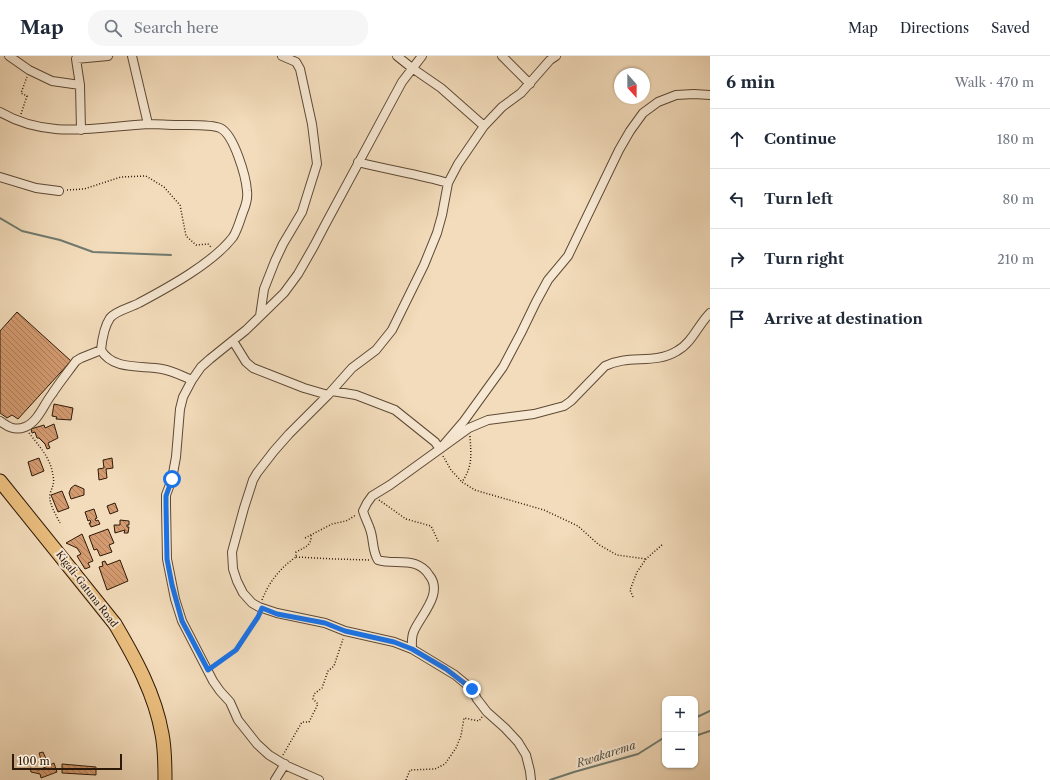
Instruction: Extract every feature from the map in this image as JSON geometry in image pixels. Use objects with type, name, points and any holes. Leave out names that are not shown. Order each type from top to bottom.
[{"type":"highway","name":"Kigali-Gatuna Road","points":[[0,481],[115,624],[129,647],[151,695],[159,722],[164,748],[164,780]]},
{"type":"street","points":[[9,56],[29,70],[52,81],[80,85]]},
{"type":"street","points":[[80,130],[80,85],[76,59],[108,56]]},
{"type":"street","points":[[132,56],[148,124]]},
{"type":"street","points":[[260,316],[264,289],[283,244],[302,212],[317,164],[312,124],[300,70],[296,62],[282,56]]},
{"type":"street","points":[[397,56],[441,88],[484,126]]},
{"type":"street","points":[[319,780],[282,763],[269,755],[257,744],[238,720],[230,702],[216,687],[182,621],[172,585],[167,559],[166,496],[172,479],[176,457],[180,408],[183,397],[192,380],[201,367],[233,341],[284,293],[298,274],[402,82],[422,56]]},
{"type":"street","points":[[502,56],[530,84]]},
{"type":"street","points":[[530,780],[530,771],[526,755],[512,736],[481,705],[472,689],[466,684],[446,669],[412,649],[394,642],[345,631],[325,623],[277,614],[260,608],[252,603],[243,593],[237,581],[233,569],[232,552],[253,480],[267,459],[284,439],[330,393],[352,368],[376,350],[400,317],[437,233],[448,183],[458,164],[484,126],[502,108],[521,93],[550,60],[556,56]]},
{"type":"street","points":[[440,449],[469,414],[503,367],[548,280],[568,256],[619,150],[643,113],[658,102],[676,95],[710,95]]},
{"type":"street","points":[[0,112],[14,120],[49,129],[80,130],[148,124],[193,125],[220,128],[225,131],[233,144],[243,168],[247,190],[247,198],[237,229],[225,245],[199,267],[164,288],[111,316],[106,327],[101,350],[104,355],[122,365],[161,369],[192,380]]},
{"type":"street","points":[[358,162],[391,171],[424,176],[448,183]]},
{"type":"street","points":[[0,177],[36,188],[59,191]]},
{"type":"street","points":[[412,649],[411,638],[426,610],[435,587],[433,580],[423,568],[415,564],[407,562],[392,563],[378,560],[374,552],[370,530],[363,511],[372,496],[390,485],[469,428],[488,420],[534,414],[564,406],[605,366],[612,362],[623,359],[650,359],[671,355],[684,346],[710,313]]},
{"type":"street","points":[[233,341],[246,362],[253,368],[304,388],[330,393],[356,395],[395,410],[435,442],[440,449]]},
{"type":"street","points":[[0,421],[8,427],[15,429],[25,428],[37,417],[52,393],[76,362],[81,358],[101,350]]},
{"type":"street","points":[[275,780],[282,763]]},
{"type":"path","points":[[19,121],[27,96],[20,93],[29,70]]},
{"type":"path","points":[[59,191],[84,189],[121,177],[146,176],[164,187],[180,205],[186,236],[196,245],[208,244],[217,253]]},
{"type":"path","points":[[25,428],[43,449],[54,475],[54,486],[49,495],[53,511],[60,523]]},
{"type":"path","points":[[462,482],[468,473],[472,459],[469,428]]},
{"type":"path","points":[[440,449],[445,460],[462,482],[475,490],[544,510],[578,526],[598,544],[617,555],[646,559]]},
{"type":"path","points":[[372,496],[406,519],[431,526],[439,543]]},
{"type":"path","points":[[306,538],[332,524],[346,521],[363,511]]},
{"type":"path","points":[[208,670],[236,650],[258,617],[265,593],[272,580],[279,571],[296,557],[296,552],[308,546],[312,541],[311,534]]},
{"type":"path","points":[[633,597],[630,590],[637,572],[646,559],[663,544]]},
{"type":"path","points":[[296,557],[378,560]]},
{"type":"path","points":[[282,763],[302,722],[309,722],[318,704],[312,699],[314,694],[322,688],[328,671],[334,666],[345,631]]},
{"type":"path","points":[[406,780],[410,770],[435,769],[445,764],[462,736],[464,718],[479,721],[487,712]]},
{"type":"building","points":[[17,312],[71,361],[18,419],[12,415],[7,418],[0,413],[0,331]]},
{"type":"building","points":[[54,404],[73,408],[71,420],[56,419],[57,417],[52,416]]},
{"type":"building","points":[[54,424],[58,438],[48,443],[50,448],[47,449],[45,444],[37,438],[35,432],[32,433],[31,429],[44,425],[45,428]]},
{"type":"building","points":[[39,458],[44,471],[32,476],[28,462]]},
{"type":"building","points":[[112,458],[113,468],[106,469],[107,478],[99,480],[98,469],[104,468],[103,460]]},
{"type":"building","points":[[75,485],[84,489],[84,495],[71,499],[69,493],[71,488]]},
{"type":"building","points":[[62,491],[69,508],[58,512],[51,495]]},
{"type":"building","points":[[115,503],[118,511],[110,514],[107,506]]},
{"type":"building","points":[[94,509],[97,518],[95,519],[96,521],[98,520],[100,524],[91,527],[89,523],[91,523],[90,520],[88,521],[85,512]]},
{"type":"building","points":[[120,520],[129,521],[129,525],[127,525],[127,527],[129,527],[128,533],[124,533],[125,530],[115,533],[114,525],[120,525]]},
{"type":"building","points":[[108,529],[114,543],[109,545],[112,552],[100,556],[97,549],[94,550],[89,536]]},
{"type":"building","points":[[82,534],[93,561],[88,563],[90,567],[85,569],[77,556],[81,554],[77,548],[66,543]]},
{"type":"building","points":[[120,560],[128,581],[107,590],[99,567],[103,566],[102,562],[105,561],[107,565]]},
{"type":"building","points":[[43,752],[47,761],[42,763],[39,753]]},
{"type":"building","points":[[54,763],[57,772],[41,778],[40,774],[31,772],[30,768],[39,770]]},
{"type":"building","points":[[62,764],[96,767],[96,775],[62,773]]},
{"type":"waterway","points":[[0,218],[22,231],[60,240],[93,252],[171,255]]},
{"type":"waterway","name":"Rwakarema","points":[[698,717],[710,711]]},
{"type":"waterway","points":[[698,735],[710,731]]},
{"type":"waterway","name":"Rwakarema","points":[[550,780],[638,754],[662,739]]},
{"type":"route","points":[[172,479],[166,496],[167,559],[169,570],[175,599],[182,621],[208,670],[236,650],[244,635],[249,631],[253,622],[258,617],[262,608],[277,614],[325,623],[345,631],[394,642],[427,657],[446,669],[472,689]]}]
